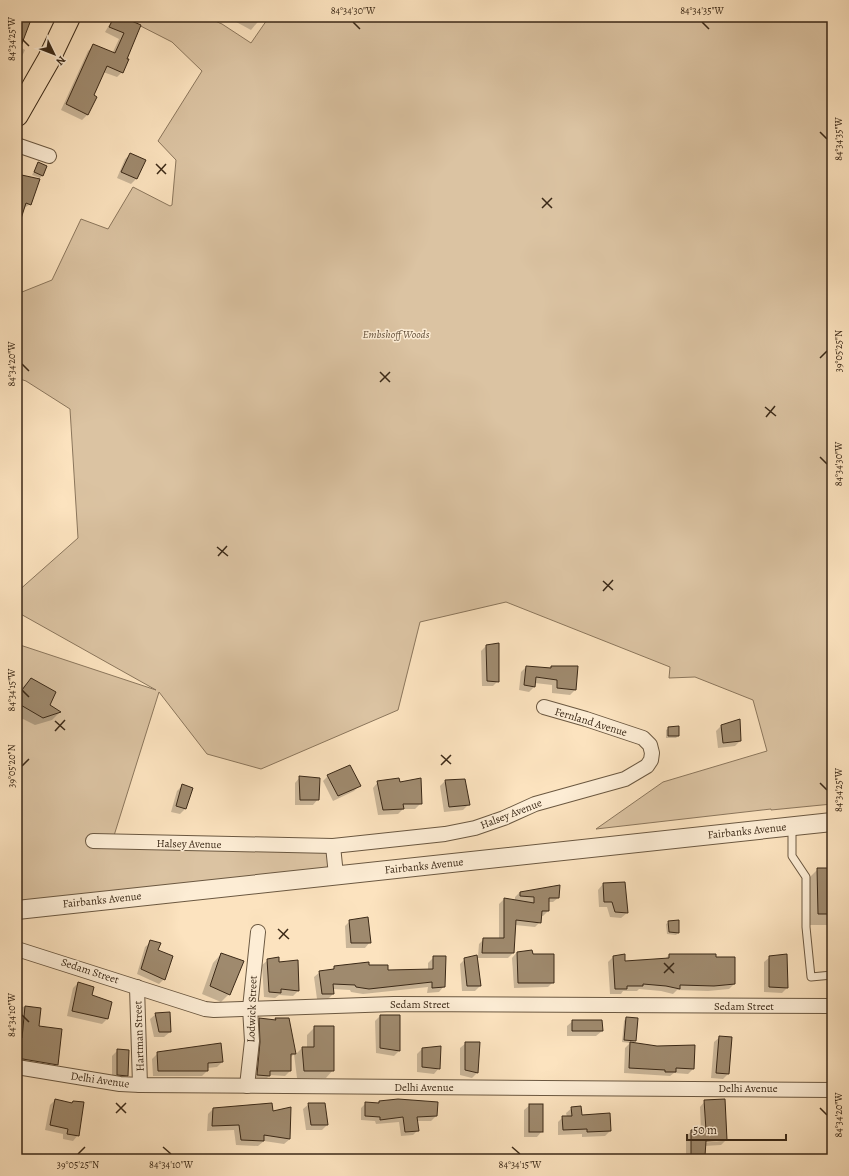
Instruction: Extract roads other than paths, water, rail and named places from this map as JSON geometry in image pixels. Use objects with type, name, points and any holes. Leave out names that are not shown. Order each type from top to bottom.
[{"type":"main road","points":[[17,115],[49,59],[69,17]]},
{"type":"street","points":[[17,145],[49,156]]},
{"type":"street","name":"Fernland Avenue","points":[[544,707],[586,718],[639,736]]},
{"type":"street","name":"Halsey Avenue","points":[[92,841],[333,846],[445,834],[475,828],[504,818],[535,804],[625,779],[647,766],[651,760],[652,752],[650,745],[639,736]]},
{"type":"street","name":"Fairbanks Avenue","points":[[17,910],[832,822]]},
{"type":"street","points":[[333,846],[336,875]]},
{"type":"street","name":"Lodwick Street","points":[[247,1086],[252,1041],[250,1008],[258,932]]},
{"type":"street","name":"Sedam Street","points":[[17,949],[205,1009],[214,1010],[394,1004],[832,1006]]},
{"type":"street","name":"Hartman Street","points":[[137,987],[140,1085]]},
{"type":"street","name":"Delhi Avenue","points":[[17,1067],[120,1084],[140,1085],[832,1090]]},
{"type":"lane","points":[[792,827],[792,856],[806,877],[806,927],[811,977],[832,975]]},
{"type":"park label","name":"Embshoff Woods","points":[[396,334]]}]
